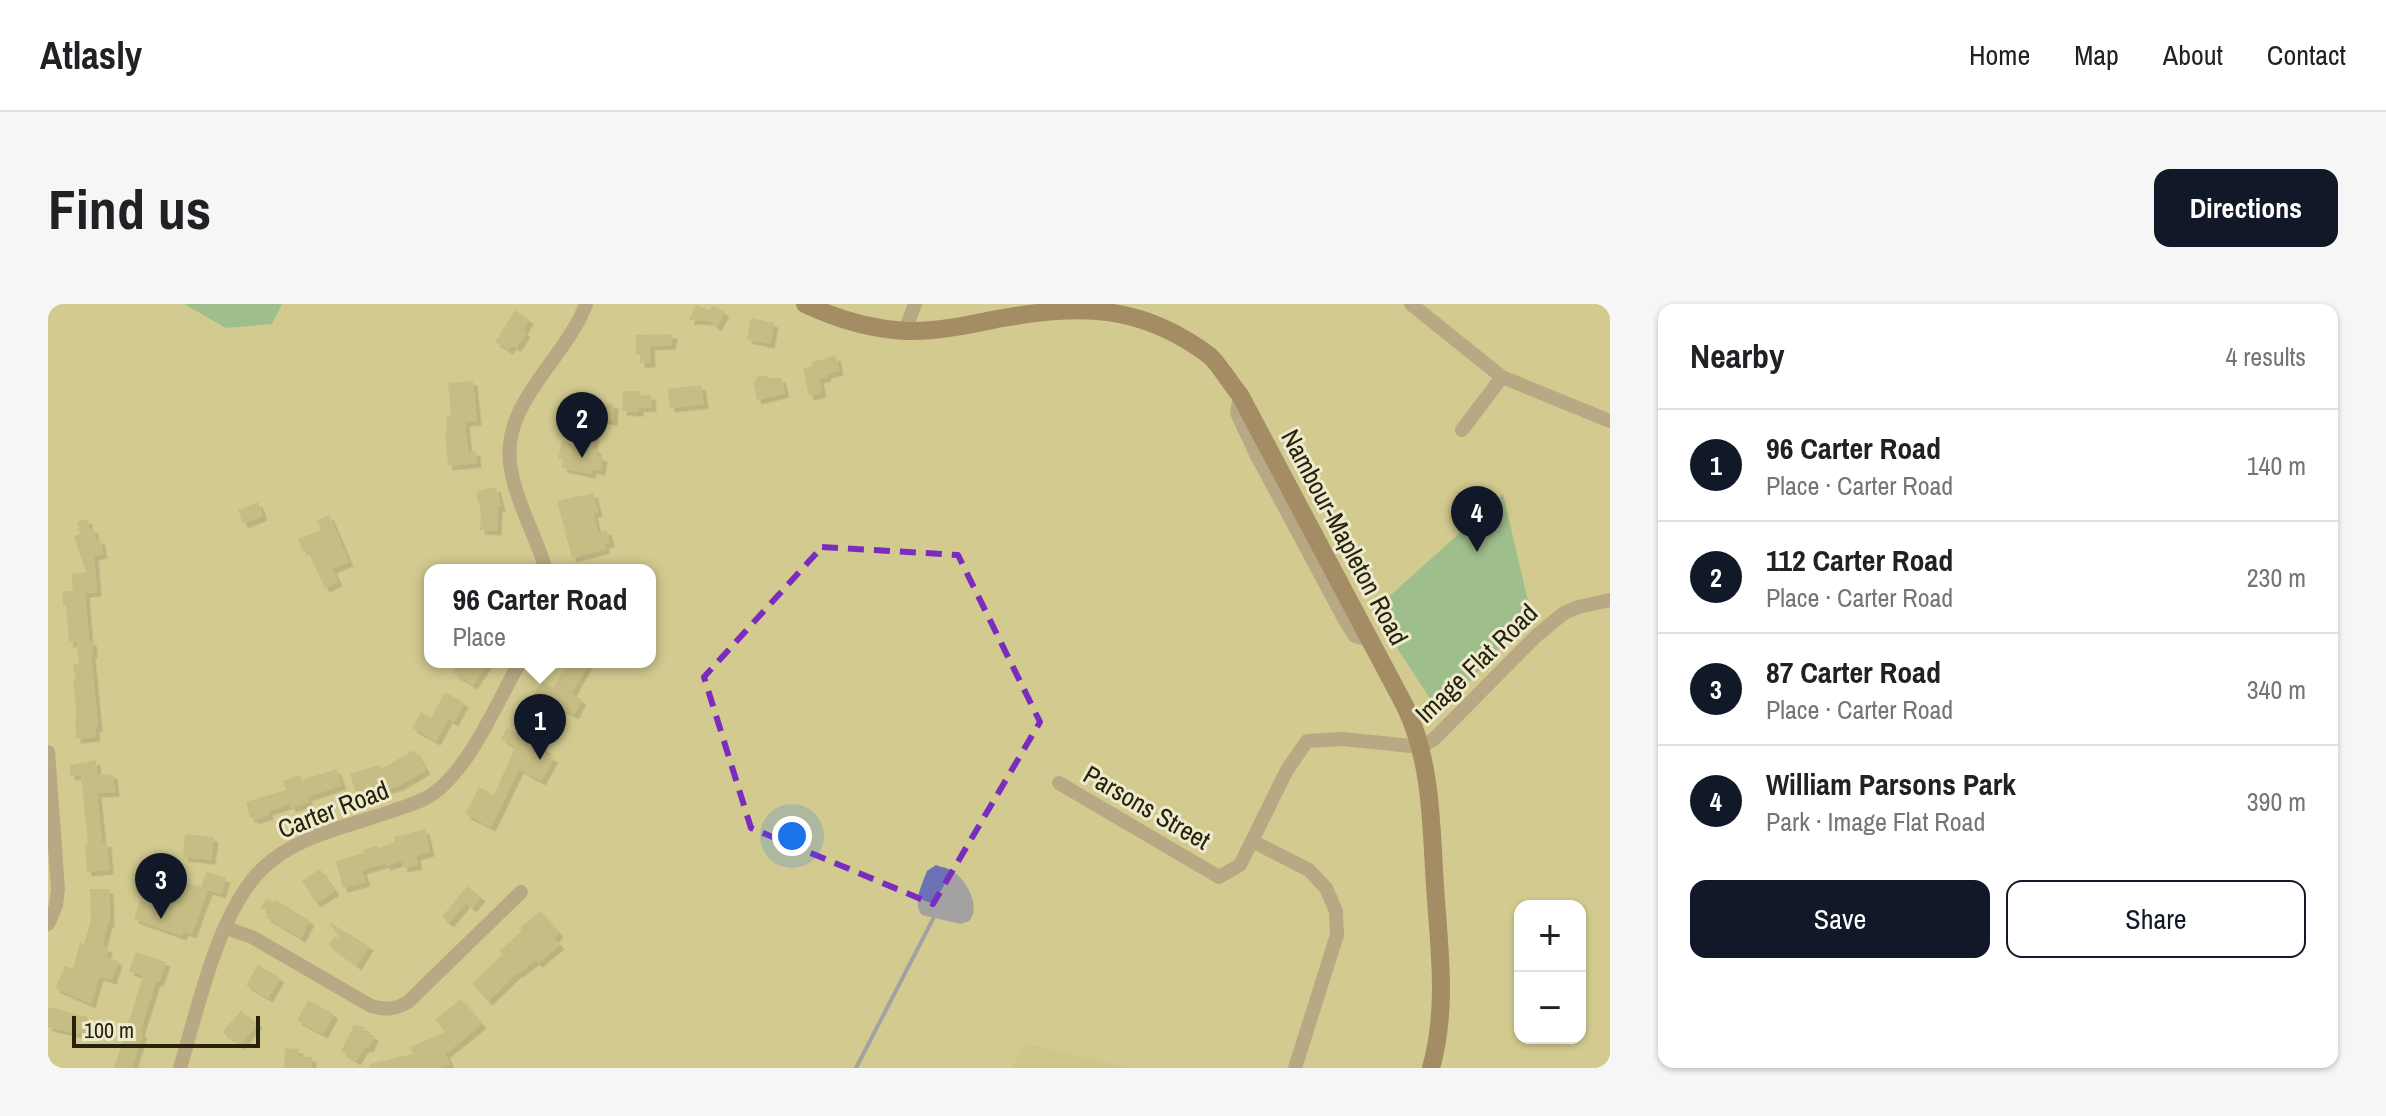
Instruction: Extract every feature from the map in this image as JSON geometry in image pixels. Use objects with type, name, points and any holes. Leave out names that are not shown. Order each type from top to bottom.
[{"type":"main road","name":"Nambour-Mapleton Road","points":[[805,304],[855,323],[903,330],[966,325],[1060,306],[1135,307],[1175,329],[1212,358],[1240,395],[1410,715],[1421,747],[1428,787],[1442,993],[1439,1037],[1431,1068]]},
{"type":"street","points":[[544,564],[516,491],[508,446],[518,411],[564,346],[586,304]]},
{"type":"street","points":[[903,330],[915,304]]},
{"type":"street","points":[[1411,304],[1502,377],[1610,421]]},
{"type":"street","points":[[1462,430],[1502,377]]},
{"type":"street","name":"Image Flat Road","points":[[1421,747],[1434,739],[1536,636],[1564,613],[1610,600]]},
{"type":"street","name":"Carter Road","points":[[180,1068],[226,928],[243,895],[261,870],[292,845],[427,798],[447,783],[463,763],[517,668]]},
{"type":"street","name":"Parsons Street","points":[[1059,783],[1219,877],[1240,865],[1287,770],[1307,741],[1343,739],[1421,747]]},
{"type":"street","points":[[48,752],[58,889],[56,906],[48,924]]},
{"type":"street","points":[[1252,841],[1309,870],[1326,888],[1336,911],[1337,935],[1295,1068]]},
{"type":"street","points":[[226,928],[252,937],[371,1006],[395,1009],[408,1002],[521,892]]},
{"type":"highlighted area","points":[[822,547],[958,555],[1040,722],[933,904],[751,828],[704,677]]},
{"type":"shaded area","points":[[1025,1043],[1130,1068],[1012,1068]]},
{"type":"green space","points":[[184,304],[282,304],[272,324],[226,328]]},
{"type":"green space","points":[[1503,494],[1531,614],[1440,714],[1373,611]]},
{"type":"water","points":[[936,865],[954,872],[970,892],[974,908],[969,921],[961,924],[922,915],[919,910],[918,899],[927,871]]},
{"type":"building","points":[[696,305],[710,310],[712,305],[725,312],[717,327],[709,321],[689,320]]},
{"type":"building","points":[[515,310],[529,320],[523,330],[526,333],[516,348],[512,345],[509,350],[495,342]]},
{"type":"building","points":[[751,318],[774,323],[770,344],[747,339]]},
{"type":"building","points":[[673,334],[671,345],[650,346],[651,363],[640,363],[640,355],[636,355],[636,335]]},
{"type":"building","points":[[836,356],[839,371],[819,379],[822,393],[809,396],[803,368],[812,366],[811,362]]},
{"type":"building","points":[[767,375],[767,378],[781,378],[785,393],[757,400],[753,382],[756,377]]},
{"type":"building","points":[[473,381],[477,421],[465,422],[468,452],[476,451],[477,463],[448,466],[445,431],[446,416],[451,416],[448,383]]},
{"type":"building","points":[[701,385],[704,404],[670,408],[668,389]]},
{"type":"building","points":[[623,391],[640,391],[640,396],[651,395],[652,407],[639,408],[639,412],[622,411]]},
{"type":"building","points":[[583,401],[614,404],[613,421],[597,419],[593,448],[597,449],[596,455],[603,457],[601,471],[592,469],[591,474],[562,468],[564,459],[558,458],[562,441],[578,445]]},
{"type":"building","points":[[496,487],[501,507],[498,507],[497,531],[480,530],[481,512],[476,492]]},
{"type":"building","points":[[593,493],[598,512],[593,513],[598,532],[607,530],[610,543],[604,544],[606,549],[572,558],[557,501]]},
{"type":"building","points":[[258,502],[263,516],[243,524],[238,510]]},
{"type":"building","points":[[329,515],[349,562],[332,569],[338,582],[325,588],[307,550],[303,551],[298,539],[321,530],[317,520]]},
{"type":"building","points":[[87,519],[96,540],[100,539],[103,554],[94,556],[97,592],[85,593],[98,727],[95,727],[96,737],[76,739],[73,665],[79,664],[76,642],[69,643],[62,591],[73,591],[71,574],[86,572],[74,536],[80,534],[77,522]]},
{"type":"building","points":[[456,668],[484,668],[473,685],[453,673]]},
{"type":"building","points":[[565,668],[586,668],[571,694],[582,700],[574,715],[561,708],[537,744],[547,750],[545,754],[554,758],[541,781],[519,769],[491,827],[465,814],[479,787],[494,795],[515,747],[501,739],[507,728],[517,733],[529,714],[524,710],[542,681],[553,688]]},
{"type":"building","points":[[445,692],[464,703],[454,722],[448,719],[436,741],[412,728],[421,712],[431,718]]},
{"type":"building","points":[[414,750],[426,770],[399,786],[357,798],[350,774],[380,765],[381,769]]},
{"type":"building","points":[[96,760],[97,775],[113,774],[115,792],[97,793],[102,843],[107,842],[109,870],[87,872],[85,844],[88,844],[81,775],[70,776],[70,765]]},
{"type":"building","points":[[336,769],[342,785],[307,797],[309,802],[291,808],[290,804],[268,811],[269,815],[254,820],[250,818],[246,802],[286,790],[283,781],[300,775],[302,780]]},
{"type":"building","points":[[425,829],[430,852],[416,856],[418,865],[403,868],[402,861],[362,870],[366,882],[343,888],[336,861],[395,842],[394,837]]},
{"type":"building","points":[[185,834],[214,837],[211,860],[183,857]]},
{"type":"building","points":[[320,869],[335,891],[316,903],[302,881]]},
{"type":"building","points":[[206,872],[226,878],[221,894],[208,890],[192,934],[184,931],[182,936],[134,919],[140,901],[164,910],[173,879],[201,887]]},
{"type":"building","points":[[467,886],[481,897],[472,908],[466,903],[449,923],[442,917]]},
{"type":"building","points":[[90,889],[109,889],[110,923],[102,946],[108,948],[106,957],[118,961],[112,980],[99,976],[91,1004],[55,988],[65,966],[73,969],[80,942],[84,944],[91,920]]},
{"type":"building","points":[[266,899],[274,903],[276,900],[310,921],[301,938],[266,917],[269,912],[261,908]]},
{"type":"building","points":[[540,911],[559,933],[554,938],[560,945],[538,963],[535,960],[518,972],[488,1001],[472,984],[503,954],[499,951],[522,931],[520,928]]},
{"type":"building","points":[[329,922],[369,946],[357,966],[329,945],[335,936],[340,939]]},
{"type":"building","points":[[136,952],[166,962],[159,982],[156,981],[132,1068],[114,1068],[143,976],[129,971]]},
{"type":"building","points":[[258,965],[280,978],[268,998],[246,985]]},
{"type":"building","points":[[461,999],[482,1024],[445,1054],[450,1064],[439,1068],[370,1068],[370,1064],[413,1054],[410,1047],[445,1032],[435,1020]]},
{"type":"building","points":[[308,1000],[334,1014],[323,1034],[297,1020]]},
{"type":"building","points":[[48,1007],[88,1017],[84,1035],[48,1027]]},
{"type":"building","points":[[241,1011],[258,1024],[240,1045],[222,1032]]},
{"type":"building","points":[[354,1025],[365,1027],[364,1032],[374,1036],[369,1048],[364,1048],[356,1061],[341,1051]]},
{"type":"building","points":[[285,1048],[299,1049],[298,1056],[312,1057],[312,1068],[284,1068]]},
{"type":"waterway","points":[[856,1068],[934,917]]},
{"type":"place","name":"112 Carter Road","points":[[582,458]]},
{"type":"place","name":"William Parsons Park","points":[[1477,552]]},
{"type":"place","name":"96 Carter Road","points":[[540,760]]},
{"type":"place","name":"87 Carter Road","points":[[161,919]]}]
